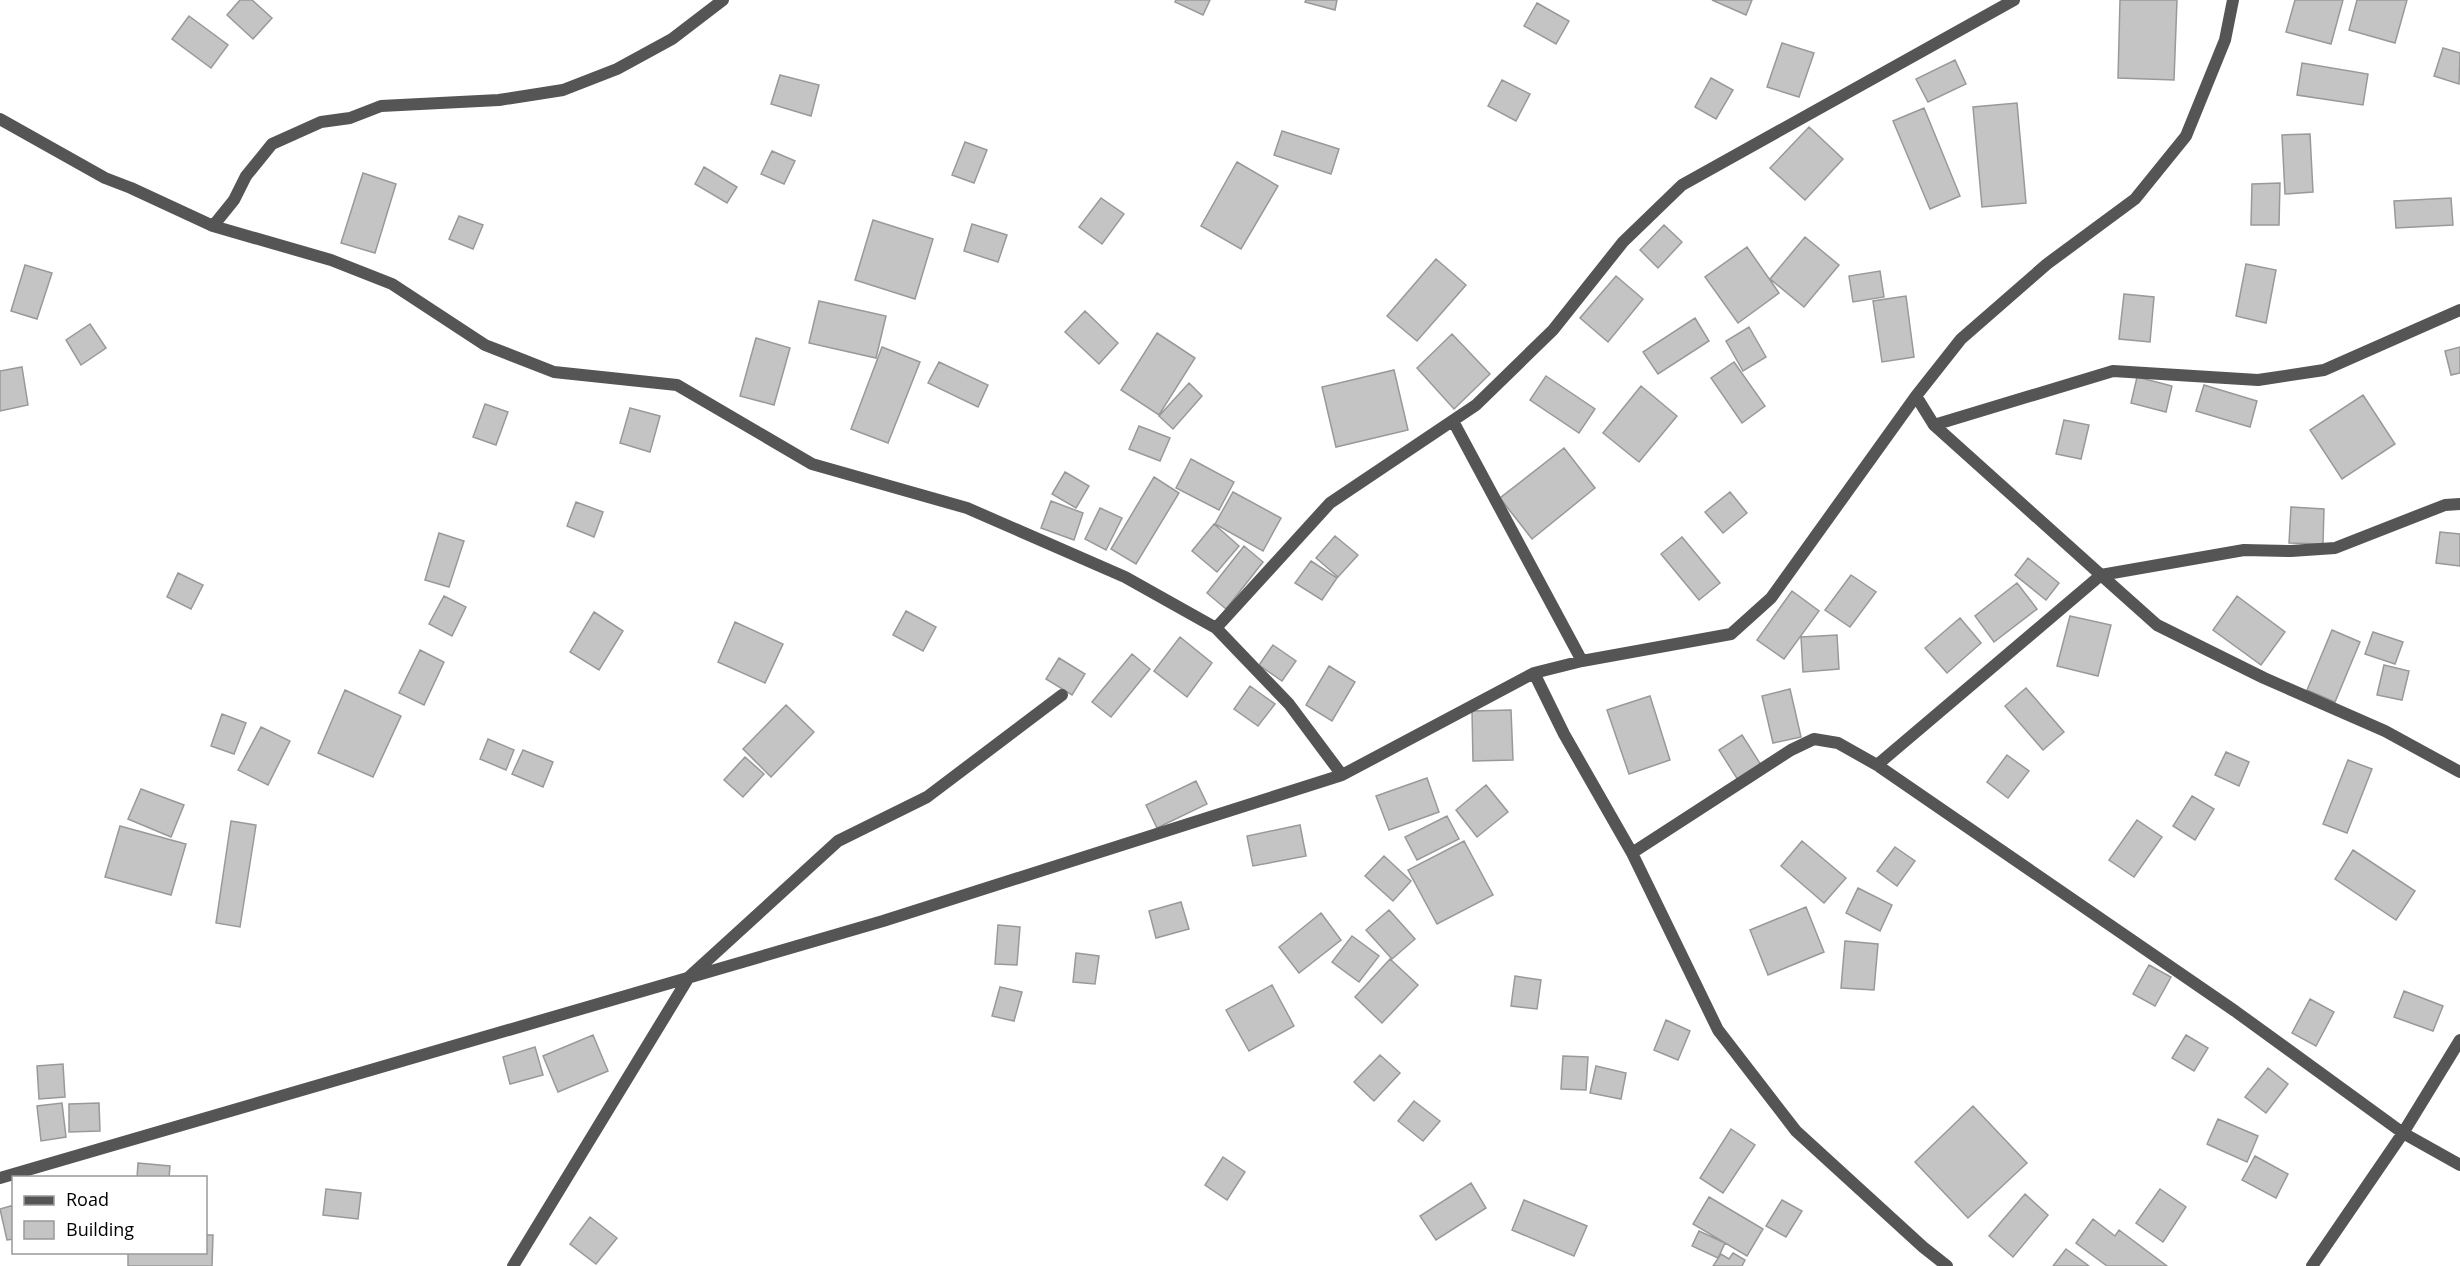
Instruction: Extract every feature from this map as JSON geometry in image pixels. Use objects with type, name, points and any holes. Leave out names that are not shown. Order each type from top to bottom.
[{"type":"street","points":[[213,226],[234,200],[246,176],[272,144],[321,122],[350,118],[381,106],[499,100],[563,90],[617,69],[672,39],[723,0]]},
{"type":"street","points":[[1216,628],[1330,503],[1476,405],[1553,330],[1623,242],[1682,185],[2014,0]]},
{"type":"street","points":[[0,1178],[883,921],[1342,775],[1534,673],[1582,661],[1731,634],[1771,598],[1916,396],[1961,339],[2047,264],[2135,199],[2186,136],[2225,40],[2233,0]]},
{"type":"street","points":[[0,119],[105,178],[213,226],[331,260],[392,284],[485,345],[554,372],[677,385],[812,464],[967,508],[1125,577],[1216,628],[1289,704],[1342,775]]},
{"type":"street","points":[[1934,425],[2113,371],[2258,380],[2324,370],[2460,310]]},
{"type":"street","points":[[1916,396],[1934,425],[2157,625],[2264,678],[2385,731],[2460,772]]},
{"type":"street","points":[[1453,421],[1582,661]]},
{"type":"street","points":[[1877,765],[2100,575],[2244,550],[2291,551],[2335,548],[2445,505],[2460,504]]},
{"type":"street","points":[[1534,673],[1564,734],[1632,853],[1718,1030],[1796,1131],[1914,1240],[1947,1266]]},
{"type":"street","points":[[513,1266],[689,976],[838,841],[927,796],[1062,695]]},
{"type":"street","points":[[1632,853],[1791,750],[1814,739],[1838,743],[1877,765],[2235,1011],[2403,1133],[2460,1165]]},
{"type":"street","points":[[2312,1266],[2403,1133],[2460,1040]]},
{"type":"building","points":[[240,0],[252,0],[272,18],[253,39],[227,15]]},
{"type":"building","points":[[1176,0],[1210,0],[1203,15],[1175,2]]},
{"type":"building","points":[[1306,0],[1337,0],[1335,10],[1305,2]]},
{"type":"building","points":[[1712,0],[1752,0],[1746,15]]},
{"type":"building","points":[[2120,0],[2177,0],[2174,80],[2118,78]]},
{"type":"building","points":[[2295,0],[2343,0],[2331,44],[2286,32]]},
{"type":"building","points":[[2357,0],[2407,0],[2395,43],[2349,30]]},
{"type":"building","points":[[1537,3],[1569,21],[1556,44],[1524,26]]},
{"type":"building","points":[[189,16],[228,45],[211,68],[172,39]]},
{"type":"building","points":[[1782,43],[1814,53],[1799,97],[1767,87]]},
{"type":"building","points":[[2443,48],[2460,53],[2459,84],[2434,76]]},
{"type":"building","points":[[1955,60],[1966,84],[1928,102],[1916,79]]},
{"type":"building","points":[[2302,63],[2368,74],[2363,105],[2297,95]]},
{"type":"building","points":[[780,75],[819,85],[811,116],[771,104]]},
{"type":"building","points":[[1711,78],[1733,90],[1716,119],[1695,107]]},
{"type":"building","points":[[1502,80],[1530,94],[1516,121],[1488,106]]},
{"type":"building","points":[[2017,103],[2026,203],[1982,207],[1973,107]]},
{"type":"building","points":[[1924,108],[1960,196],[1930,209],[1893,121]]},
{"type":"building","points":[[1809,127],[1843,159],[1805,200],[1770,168]]},
{"type":"building","points":[[1282,131],[1339,149],[1331,174],[1274,155]]},
{"type":"building","points":[[2310,134],[2313,192],[2285,194],[2282,135]]},
{"type":"building","points":[[965,142],[987,150],[974,183],[952,175]]},
{"type":"building","points":[[772,151],[795,161],[784,184],[761,174]]},
{"type":"building","points":[[1237,162],[1278,186],[1241,249],[1201,226]]},
{"type":"building","points":[[704,167],[737,187],[727,203],[695,184]]},
{"type":"building","points":[[363,173],[396,184],[375,253],[341,243]]},
{"type":"building","points":[[2280,183],[2279,225],[2251,225],[2252,184]]},
{"type":"building","points":[[1101,198],[1124,214],[1102,244],[1079,227]]},
{"type":"building","points":[[2451,198],[2453,225],[2396,228],[2394,201]]},
{"type":"building","points":[[459,216],[483,225],[473,249],[449,239]]},
{"type":"building","points":[[873,220],[933,239],[915,299],[855,280]]},
{"type":"building","points":[[972,224],[1007,235],[998,262],[964,251]]},
{"type":"building","points":[[1664,225],[1682,242],[1658,268],[1640,250]]},
{"type":"building","points":[[1805,237],[1839,265],[1804,307],[1770,279]]},
{"type":"building","points":[[1747,247],[1779,293],[1738,323],[1705,277]]},
{"type":"building","points":[[1436,259],[1466,285],[1417,341],[1387,316]]},
{"type":"building","points":[[2246,264],[2276,270],[2266,323],[2236,316]]},
{"type":"building","points":[[25,265],[52,273],[37,319],[11,311]]},
{"type":"building","points":[[1880,271],[1884,297],[1853,302],[1849,276]]},
{"type":"building","points":[[1616,276],[1643,299],[1608,342],[1580,318]]},
{"type":"building","points":[[2124,294],[2154,297],[2150,342],[2119,339]]},
{"type":"building","points":[[1906,296],[1914,357],[1882,362],[1873,301]]},
{"type":"building","points":[[819,301],[886,316],[876,358],[809,343]]},
{"type":"building","points":[[1085,311],[1118,343],[1099,364],[1065,332]]},
{"type":"building","points":[[1695,318],[1709,341],[1658,374],[1643,352]]},
{"type":"building","points":[[90,324],[106,348],[81,365],[66,340]]},
{"type":"building","points":[[1749,327],[1766,357],[1743,371],[1726,341]]},
{"type":"building","points":[[1157,333],[1195,358],[1159,415],[1121,390]]},
{"type":"building","points":[[1452,334],[1490,374],[1454,409],[1417,368]]},
{"type":"building","points":[[756,338],[790,348],[774,405],[740,396]]},
{"type":"building","points":[[882,347],[920,362],[888,443],[851,429]]},
{"type":"building","points":[[2460,347],[2460,373],[2451,375],[2445,351]]},
{"type":"building","points":[[939,362],[988,385],[978,407],[928,383]]},
{"type":"building","points":[[1734,362],[1765,406],[1742,423],[1711,378]]},
{"type":"building","points":[[22,367],[28,405],[0,411],[0,371]]},
{"type":"building","points":[[1394,370],[1408,430],[1336,447],[1322,387]]},
{"type":"building","points":[[1546,376],[1595,409],[1579,433],[1530,400]]},
{"type":"building","points":[[2137,377],[2172,386],[2166,412],[2131,403]]},
{"type":"building","points":[[1189,383],[1202,396],[1173,429],[1159,416]]},
{"type":"building","points":[[2204,385],[2257,401],[2250,427],[2196,411]]},
{"type":"building","points":[[1641,386],[1677,416],[1639,462],[1603,433]]},
{"type":"building","points":[[2363,395],[2395,444],[2342,479],[2310,430]]},
{"type":"building","points":[[485,404],[508,412],[496,445],[473,437]]},
{"type":"building","points":[[630,408],[660,416],[650,452],[620,443]]},
{"type":"building","points":[[2064,420],[2089,425],[2081,459],[2056,454]]},
{"type":"building","points":[[1139,426],[1170,438],[1160,461],[1129,449]]},
{"type":"building","points":[[1564,448],[1595,488],[1532,539],[1500,498]]},
{"type":"building","points":[[1191,459],[1234,482],[1219,510],[1176,488]]},
{"type":"building","points":[[1065,472],[1089,486],[1076,508],[1052,494]]},
{"type":"building","points":[[1154,477],[1179,493],[1136,564],[1111,549]]},
{"type":"building","points":[[1233,492],[1281,518],[1263,551],[1215,524]]},
{"type":"building","points":[[1730,492],[1747,513],[1723,533],[1705,512]]},
{"type":"building","points":[[1051,501],[1083,513],[1074,540],[1041,528]]},
{"type":"building","points":[[576,502],[603,512],[594,537],[567,526]]},
{"type":"building","points":[[2291,507],[2324,509],[2323,544],[2289,543]]},
{"type":"building","points":[[1100,508],[1122,518],[1106,550],[1085,539]]},
{"type":"building","points":[[1214,524],[1239,546],[1217,572],[1192,551]]},
{"type":"building","points":[[2440,532],[2460,534],[2460,566],[2436,563]]},
{"type":"building","points":[[439,533],[464,541],[449,587],[425,580]]},
{"type":"building","points":[[1335,536],[1358,555],[1338,577],[1316,558]]},
{"type":"building","points":[[1682,537],[1720,583],[1699,600],[1661,554]]},
{"type":"building","points":[[1244,546],[1263,562],[1226,609],[1207,593]]},
{"type":"building","points":[[2028,558],[2059,583],[2046,600],[2015,575]]},
{"type":"building","points":[[1311,561],[1337,578],[1322,600],[1295,583]]},
{"type":"building","points":[[178,573],[203,585],[191,609],[167,597]]},
{"type":"building","points":[[1851,575],[1876,592],[1850,627],[1825,610]]},
{"type":"building","points":[[2017,583],[2037,609],[1994,642],[1975,616]]},
{"type":"building","points":[[1792,591],[1819,611],[1784,659],[1757,640]]},
{"type":"building","points":[[444,596],[466,607],[452,636],[429,624]]},
{"type":"building","points":[[2237,596],[2285,632],[2261,665],[2213,630]]},
{"type":"building","points":[[906,611],[936,627],[923,651],[893,635]]},
{"type":"building","points":[[594,612],[623,631],[599,670],[570,652]]},
{"type":"building","points":[[2070,616],[2111,625],[2098,676],[2057,666]]},
{"type":"building","points":[[1960,618],[1981,643],[1947,673],[1925,648]]},
{"type":"building","points":[[735,622],[783,644],[765,683],[718,662]]},
{"type":"building","points":[[2332,630],[2360,642],[2335,702],[2307,690]]},
{"type":"building","points":[[2373,632],[2403,642],[2395,664],[2365,654]]},
{"type":"building","points":[[1837,635],[1839,669],[1803,672],[1801,637]]},
{"type":"building","points":[[1180,637],[1212,663],[1187,697],[1154,671]]},
{"type":"building","points":[[1273,645],[1296,661],[1282,681],[1259,665]]},
{"type":"building","points":[[420,650],[444,662],[424,705],[399,693]]},
{"type":"building","points":[[1132,654],[1150,669],[1111,717],[1092,702]]},
{"type":"building","points":[[1059,658],[1085,674],[1072,695],[1046,679]]},
{"type":"building","points":[[2384,665],[2409,671],[2402,700],[2377,695]]},
{"type":"building","points":[[1329,666],[1355,682],[1332,721],[1306,705]]},
{"type":"building","points":[[1250,686],[1275,704],[1258,726],[1234,709]]},
{"type":"building","points":[[2026,688],[2064,732],[2043,750],[2005,706]]},
{"type":"building","points":[[1790,689],[1801,737],[1773,743],[1762,696]]},
{"type":"building","points":[[345,690],[401,716],[373,777],[318,753]]},
{"type":"building","points":[[1650,696],[1670,760],[1629,774],[1607,710]]},
{"type":"building","points":[[786,705],[814,732],[771,777],[743,749]]},
{"type":"building","points":[[1511,710],[1513,760],[1473,761],[1472,711]]},
{"type":"building","points":[[222,714],[246,723],[234,754],[211,746]]},
{"type":"building","points":[[261,727],[290,741],[268,785],[238,770]]},
{"type":"building","points":[[1742,735],[1761,765],[1738,780],[1719,750]]},
{"type":"building","points":[[488,739],[514,750],[506,770],[480,759]]},
{"type":"building","points":[[523,750],[553,762],[543,787],[512,774]]},
{"type":"building","points":[[2226,752],[2249,762],[2239,786],[2215,775]]},
{"type":"building","points":[[2007,755],[2029,771],[2008,798],[1987,782]]},
{"type":"building","points":[[745,757],[764,774],[743,797],[724,780]]},
{"type":"building","points":[[2348,760],[2372,769],[2347,833],[2323,824]]},
{"type":"building","points":[[1427,778],[1439,812],[1389,830],[1376,796]]},
{"type":"building","points":[[1196,781],[1207,804],[1157,828],[1146,805]]},
{"type":"building","points":[[1486,785],[1508,812],[1477,837],[1456,810]]},
{"type":"building","points":[[141,789],[184,805],[171,837],[128,819]]},
{"type":"building","points":[[2192,796],[2214,809],[2195,840],[2173,826]]},
{"type":"building","points":[[1447,816],[1459,839],[1417,860],[1405,837]]},
{"type":"building","points":[[2137,820],[2162,837],[2134,877],[2109,860]]},
{"type":"building","points":[[231,821],[256,825],[240,927],[216,923]]},
{"type":"building","points":[[1300,825],[1306,856],[1253,866],[1247,836]]},
{"type":"building","points":[[120,826],[186,844],[171,895],[105,877]]},
{"type":"building","points":[[1464,841],[1493,895],[1437,924],[1408,870]]},
{"type":"building","points":[[1802,841],[1846,878],[1824,903],[1781,866]]},
{"type":"building","points":[[1895,847],[1915,861],[1897,886],[1877,871]]},
{"type":"building","points":[[2353,850],[2415,891],[2396,920],[2335,879]]},
{"type":"building","points":[[1384,856],[1411,881],[1393,901],[1365,876]]},
{"type":"building","points":[[1858,888],[1892,905],[1880,931],[1846,913]]},
{"type":"building","points":[[1181,902],[1189,929],[1156,938],[1149,911]]},
{"type":"building","points":[[1806,907],[1824,952],[1768,975],[1750,930]]},
{"type":"building","points":[[1389,910],[1415,939],[1392,959],[1366,930]]},
{"type":"building","points":[[1321,913],[1341,940],[1299,973],[1279,947]]},
{"type":"building","points":[[998,925],[1020,927],[1017,965],[995,964]]},
{"type":"building","points":[[1352,936],[1379,956],[1359,982],[1332,962]]},
{"type":"building","points":[[1845,941],[1878,944],[1874,990],[1841,988]]},
{"type":"building","points":[[1076,953],[1099,956],[1095,984],[1073,982]]},
{"type":"building","points":[[1390,959],[1418,985],[1382,1023],[1355,997]]},
{"type":"building","points":[[2149,965],[2171,977],[2155,1006],[2133,994]]},
{"type":"building","points":[[1515,976],[1541,980],[1537,1009],[1511,1006]]},
{"type":"building","points":[[1272,985],[1294,1026],[1249,1051],[1226,1010]]},
{"type":"building","points":[[1000,987],[1022,992],[1014,1021],[992,1016]]},
{"type":"building","points":[[2404,991],[2443,1006],[2433,1031],[2394,1017]]},
{"type":"building","points":[[2310,999],[2334,1012],[2316,1046],[2292,1033]]},
{"type":"building","points":[[1666,1020],[1690,1031],[1678,1060],[1654,1050]]},
{"type":"building","points":[[593,1035],[608,1071],[558,1092],[543,1056]]},
{"type":"building","points":[[2186,1035],[2208,1048],[2194,1071],[2172,1058]]},
{"type":"building","points":[[535,1047],[543,1075],[510,1084],[503,1057]]},
{"type":"building","points":[[1380,1055],[1400,1073],[1374,1101],[1354,1082]]},
{"type":"building","points":[[1563,1056],[1588,1057],[1586,1090],[1561,1089]]},
{"type":"building","points":[[63,1064],[65,1097],[39,1099],[37,1066]]},
{"type":"building","points":[[1596,1066],[1626,1073],[1621,1099],[1590,1093]]},
{"type":"building","points":[[2268,1068],[2288,1084],[2266,1113],[2245,1097]]},
{"type":"building","points":[[1414,1101],[1440,1121],[1423,1141],[1398,1121]]},
{"type":"building","points":[[62,1103],[66,1137],[41,1141],[37,1106]]},
{"type":"building","points":[[99,1103],[100,1131],[69,1132],[69,1104]]},
{"type":"building","points":[[1973,1106],[2027,1163],[1968,1218],[1915,1162]]},
{"type":"building","points":[[2218,1119],[2258,1136],[2247,1162],[2207,1144]]},
{"type":"building","points":[[1731,1129],[1755,1145],[1723,1193],[1700,1178]]},
{"type":"building","points":[[2255,1156],[2288,1174],[2276,1198],[2242,1180]]},
{"type":"building","points":[[1223,1157],[1245,1172],[1227,1200],[1205,1185]]},
{"type":"building","points":[[138,1163],[170,1166],[169,1176],[137,1176]]},
{"type":"building","points":[[1471,1183],[1486,1208],[1436,1240],[1420,1216]]},
{"type":"building","points":[[326,1189],[361,1193],[358,1219],[323,1215]]},
{"type":"building","points":[[2160,1189],[2186,1207],[2163,1242],[2136,1223]]},
{"type":"building","points":[[2025,1194],[2048,1215],[2013,1257],[1989,1236]]},
{"type":"building","points":[[1709,1197],[1763,1229],[1747,1256],[1693,1224]]},
{"type":"building","points":[[1524,1200],[1587,1226],[1574,1256],[1512,1230]]},
{"type":"building","points":[[1782,1200],[1802,1211],[1786,1237],[1766,1226]]},
{"type":"building","points":[[12,1206],[12,1239],[7,1240],[0,1209]]},
{"type":"building","points":[[590,1217],[617,1238],[596,1264],[570,1244]]},
{"type":"building","points":[[2093,1219],[2115,1236],[2119,1230],[2167,1266],[2107,1266],[2076,1243]]},
{"type":"building","points":[[1699,1231],[1725,1243],[1718,1258],[1692,1246]]},
{"type":"building","points":[[207,1235],[213,1235],[212,1266],[128,1266],[128,1254],[207,1254]]},
{"type":"building","points":[[2066,1249],[2089,1266],[2053,1266]]},
{"type":"building","points":[[1733,1253],[1745,1260],[1742,1266],[1713,1266],[1721,1254],[1729,1259]]}]
